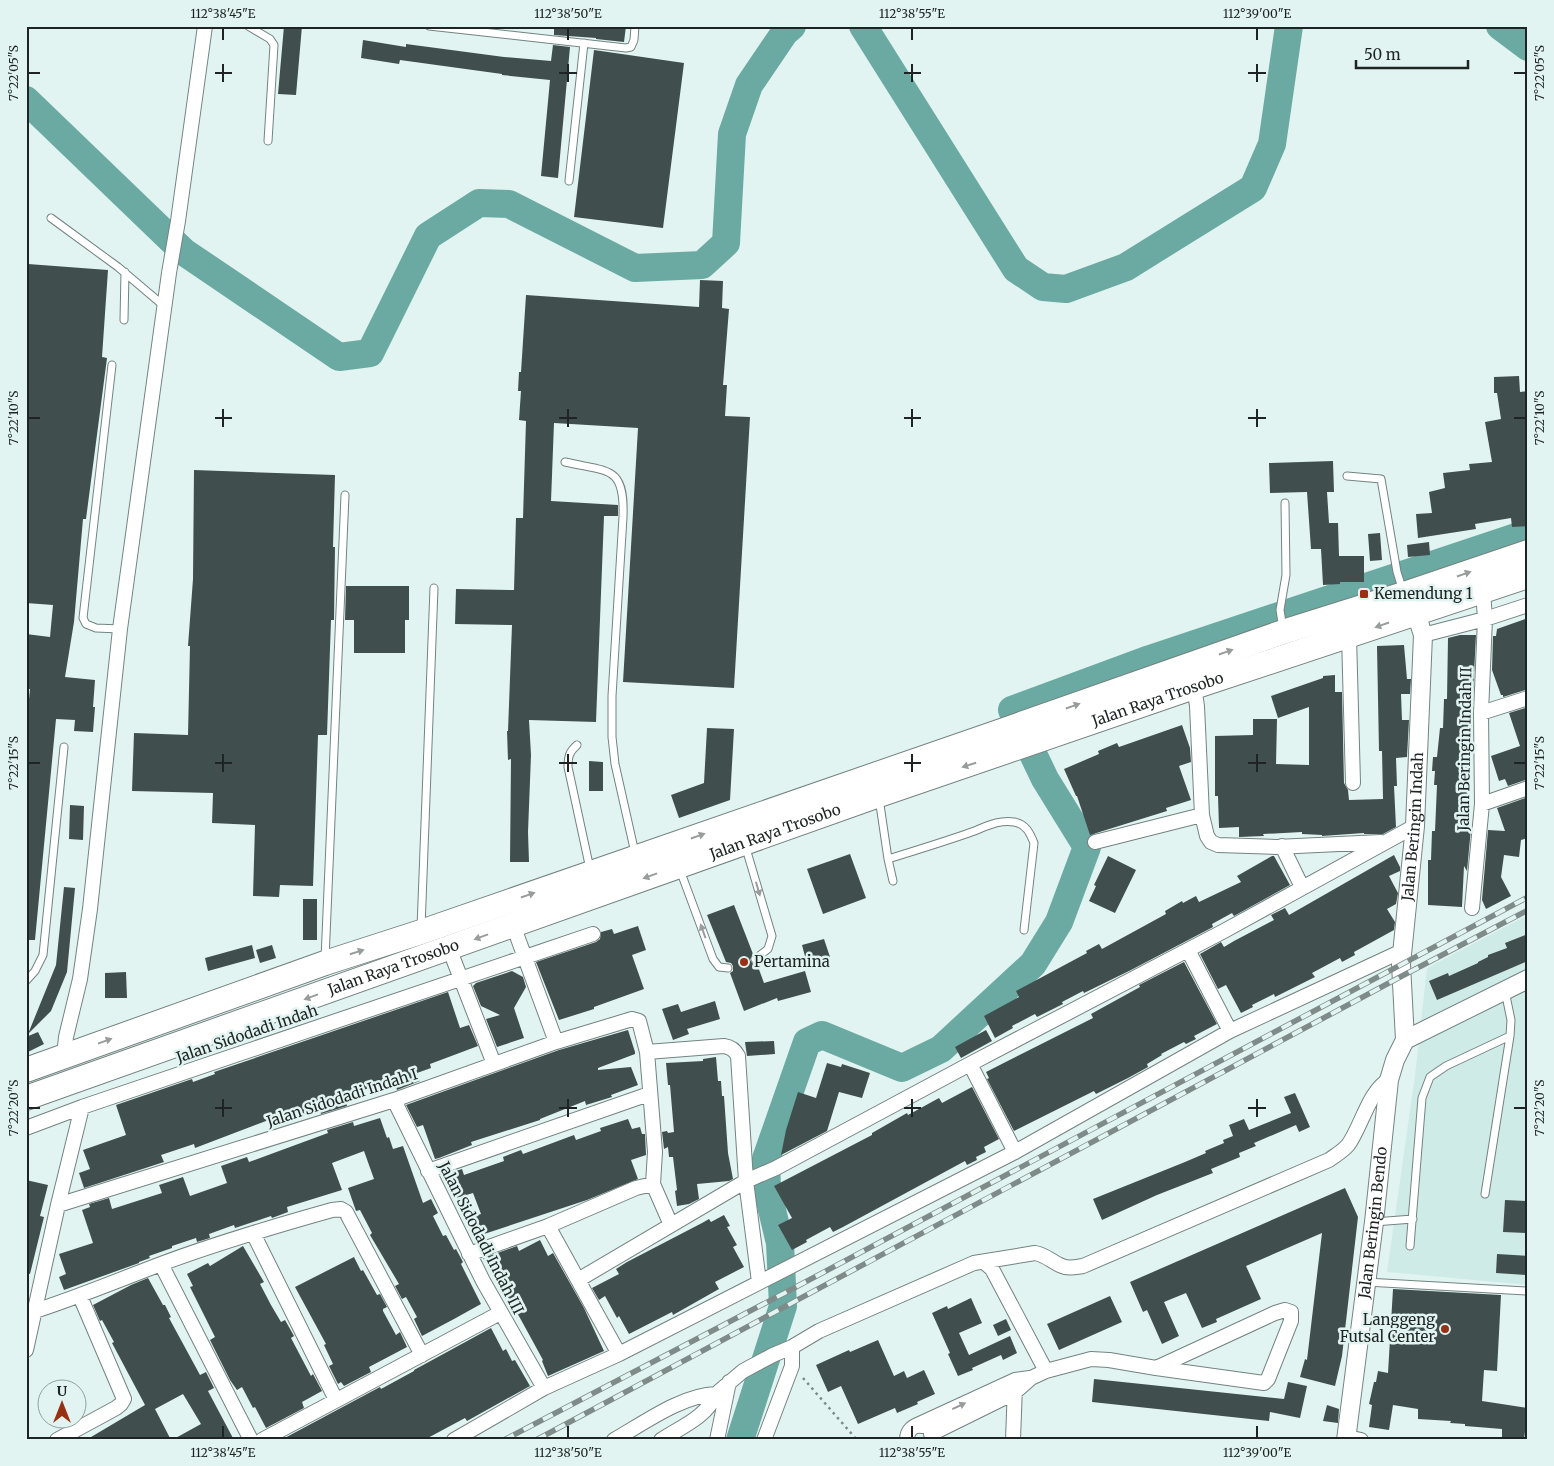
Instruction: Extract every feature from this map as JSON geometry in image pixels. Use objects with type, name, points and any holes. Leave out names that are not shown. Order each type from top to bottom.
[{"type":"highway","name":"Jalan Raya Trosobo","points":[[26,1070],[325,962],[420,932],[636,857],[1021,736],[1194,687],[1348,636],[1408,600],[1528,552]]},
{"type":"highway","name":"Jalan Raya Trosobo","points":[[26,1098],[879,795],[1282,623],[1408,600],[1483,591],[1528,576]]},
{"type":"street","points":[[64,1056],[66,1037],[80,979],[90,909],[120,629],[168,273],[178,221],[205,26]]},
{"type":"street","name":"Jalan Beringin Indah II","points":[[1472,908],[1482,804],[1481,713],[1485,619],[1483,591]]},
{"type":"street","points":[[1408,600],[1485,619],[1528,605]]},
{"type":"street","name":"Jalan Beringin Indah","points":[[1405,1040],[1402,951],[1414,826],[1408,600]]},
{"type":"street","points":[[1348,636],[1353,783]]},
{"type":"street","points":[[1194,687],[1197,706],[1202,815],[1207,836],[1211,842],[1218,844],[1282,846],[1384,842]]},
{"type":"street","points":[[1481,713],[1528,698]]},
{"type":"street","points":[[1482,804],[1528,788]]},
{"type":"street","points":[[1095,842],[1202,815]]},
{"type":"street","points":[[578,1280],[746,1181],[776,1168],[1188,950],[1414,826]]},
{"type":"street","points":[[1282,846],[1302,888]]},
{"type":"street","points":[[513,925],[556,1042]]},
{"type":"street","name":"Jalan Sidodadi Indah","points":[[26,1128],[82,1107],[593,934]]},
{"type":"street","points":[[449,948],[494,1064]]},
{"type":"street","points":[[1188,950],[1230,1031]]},
{"type":"street","points":[[454,1440],[544,1388],[619,1354],[1015,1152],[1230,1031],[1402,951]]},
{"type":"street","points":[[1405,1040],[1528,980]]},
{"type":"street","name":"Jalan Sidodadi Indah I","points":[[58,1205],[394,1100],[556,1042],[629,1019],[639,1021],[648,1052]]},
{"type":"street","name":"Jalan Beringin Bendo","points":[[1351,1439],[1365,1282],[1374,1222],[1390,1080],[1395,1060],[1405,1040]]},
{"type":"street","points":[[671,1225],[653,1184],[655,1152],[649,1094],[648,1052],[730,1047],[738,1056],[746,1181],[759,1282]]},
{"type":"street","points":[[970,1064],[1015,1152]]},
{"type":"street","points":[[657,1416],[666,1437],[705,1412],[712,1404],[716,1394],[743,1371],[773,1354],[792,1347],[819,1331],[974,1263],[1035,1253],[1045,1255],[1062,1266],[1069,1268],[1083,1266],[1330,1160],[1348,1145],[1380,1087],[1390,1080]]},
{"type":"street","points":[[428,1172],[649,1094]]},
{"type":"street","name":"Jalan Sidodadi Indah III","points":[[394,1100],[469,1254],[544,1388]]},
{"type":"street","points":[[26,1350],[82,1107]]},
{"type":"street","points":[[469,1254],[548,1226],[636,1188],[653,1184]]},
{"type":"street","points":[[35,1311],[80,1296],[161,1264],[253,1233],[332,1210],[344,1210],[422,1354]]},
{"type":"street","points":[[548,1226],[619,1354]]},
{"type":"street","points":[[253,1233],[336,1400]]},
{"type":"street","points":[[984,1262],[992,1269],[1046,1371]]},
{"type":"street","points":[[161,1264],[252,1440]]},
{"type":"street","points":[[58,1440],[116,1408],[124,1399],[80,1296]]},
{"type":"street","points":[[915,1426],[924,1427],[931,1437],[1031,1378],[1046,1371],[1091,1360],[1109,1360],[1156,1368],[1264,1383],[1268,1379],[1291,1321],[1290,1312],[1285,1310],[1275,1312],[1156,1368]]},
{"type":"street","points":[[262,1440],[500,1312]]},
{"type":"street","points":[[764,1440],[792,1366],[792,1347]]},
{"type":"street","points":[[717,1440],[729,1382]]},
{"type":"street","points":[[907,1440],[908,1432],[915,1426],[1015,1387]]},
{"type":"street","points":[[1013,1440],[1015,1387]]},
{"type":"street","points":[[614,1440],[683,1401],[704,1394],[716,1394]]},
{"type":"lane","points":[[248,26],[270,39],[274,45],[268,141]]},
{"type":"lane","points":[[430,26],[621,48],[631,47],[634,40],[635,26]]},
{"type":"lane","points":[[569,181],[584,43]]},
{"type":"lane","points":[[51,218],[125,272],[164,306]]},
{"type":"lane","points":[[124,320],[125,272]]},
{"type":"lane","points":[[112,364],[83,618],[86,624],[94,628],[120,629]]},
{"type":"lane","points":[[565,462],[610,472],[618,478],[622,488],[623,517],[612,696],[612,737],[636,857]]},
{"type":"lane","points":[[1347,476],[1381,479],[1408,600]]},
{"type":"lane","points":[[325,962],[345,495]]},
{"type":"lane","points":[[1282,623],[1286,575],[1285,503]]},
{"type":"lane","points":[[420,932],[434,588]]},
{"type":"lane","points":[[577,745],[572,749],[568,757],[568,767],[591,872]]},
{"type":"lane","points":[[26,982],[35,971],[43,955],[64,747]]},
{"type":"lane","points":[[879,795],[893,881]]},
{"type":"lane","points":[[888,859],[969,834],[1000,822],[1015,822],[1024,825],[1034,843],[1024,930]]},
{"type":"lane","points":[[745,842],[772,936],[768,949],[755,958]]},
{"type":"lane","points":[[679,866],[713,959],[719,967],[728,968]]},
{"type":"lane","points":[[1485,1194],[1510,1036],[1510,1020],[1505,991]]},
{"type":"lane","points":[[1410,1246],[1422,1098],[1430,1077],[1446,1066],[1510,1036]]},
{"type":"lane","points":[[1374,1222],[1412,1219]]},
{"type":"lane","points":[[1365,1282],[1528,1291]]},
{"type":"path","points":[[792,1366],[857,1440]]},
{"type":"shaded area","points":[[1528,915],[1528,1285],[1387,1272],[1415,1075],[1427,968]]},
{"type":"building","points":[[284,26],[302,26],[296,95],[278,94]]},
{"type":"building","points":[[554,26],[626,26],[624,42],[554,35]]},
{"type":"building","points":[[363,40],[406,47],[406,44],[504,57],[551,61],[553,45],[570,47],[558,178],[541,176],[550,80],[400,60],[399,64],[361,58]]},
{"type":"building","points":[[594,50],[684,63],[663,228],[574,217]]},
{"type":"building","points":[[28,264],[108,270],[102,357],[107,358],[86,519],[83,519],[74,622],[65,677],[95,680],[93,732],[74,731],[75,720],[56,719],[35,940],[26,940],[26,730],[30,689],[26,689],[26,634],[50,637],[53,605],[26,603],[26,294]]},
{"type":"building","points":[[700,280],[723,281],[722,308],[729,309],[723,385],[727,385],[725,416],[750,417],[734,688],[623,682],[638,428],[554,423],[551,501],[618,505],[618,516],[604,516],[596,722],[529,720],[531,755],[528,832],[529,862],[510,862],[511,759],[508,760],[507,731],[512,625],[455,624],[456,589],[514,590],[516,518],[523,518],[526,421],[519,420],[521,391],[518,391],[526,295],[699,307]]},
{"type":"building","points":[[1519,376],[1520,392],[1528,391],[1528,526],[1512,527],[1511,518],[1475,524],[1476,529],[1418,538],[1416,514],[1432,513],[1429,492],[1445,488],[1443,473],[1470,470],[1469,464],[1492,462],[1485,422],[1501,419],[1497,393],[1494,393],[1494,377]]},
{"type":"building","points":[[1333,461],[1334,492],[1327,492],[1329,523],[1338,523],[1339,556],[1364,556],[1364,582],[1340,582],[1340,584],[1323,585],[1321,549],[1311,549],[1307,492],[1270,493],[1269,463]]},
{"type":"building","points":[[194,470],[335,475],[333,547],[335,547],[334,620],[331,620],[327,735],[318,735],[313,886],[280,885],[279,897],[253,896],[255,825],[212,823],[213,793],[132,791],[134,733],[188,735],[190,646],[188,646],[193,579]]},
{"type":"building","points":[[1380,533],[1382,560],[1370,561],[1368,534]]},
{"type":"building","points":[[1429,542],[1430,555],[1408,557],[1407,545]]},
{"type":"building","points":[[346,586],[409,586],[409,620],[405,620],[405,653],[354,653],[354,620],[345,620]]},
{"type":"building","points":[[1528,618],[1528,689],[1503,697],[1492,670],[1493,636],[1496,636],[1497,629]]},
{"type":"building","points":[[1460,635],[1476,635],[1472,713],[1472,773],[1470,773],[1466,828],[1471,828],[1467,871],[1464,866],[1462,907],[1428,905],[1428,860],[1431,860],[1432,831],[1435,831],[1437,785],[1434,785],[1435,771],[1432,771],[1433,757],[1437,757],[1440,728],[1443,728],[1444,699],[1447,699],[1448,638]]},
{"type":"building","points":[[1404,645],[1407,679],[1411,679],[1410,694],[1401,694],[1402,720],[1409,720],[1407,757],[1396,758],[1397,786],[1394,786],[1396,827],[1383,834],[1364,833],[1322,836],[1302,834],[1302,832],[1239,837],[1239,827],[1219,828],[1218,796],[1215,796],[1215,736],[1253,735],[1253,719],[1277,719],[1276,764],[1309,765],[1309,707],[1278,718],[1271,696],[1323,678],[1323,676],[1335,675],[1335,692],[1342,692],[1344,783],[1348,790],[1349,800],[1383,799],[1382,751],[1379,751],[1377,646]]},
{"type":"building","points":[[1528,707],[1528,779],[1508,786],[1505,779],[1499,781],[1491,756],[1520,746],[1509,713]]},
{"type":"building","points":[[1182,725],[1190,748],[1191,762],[1179,766],[1191,800],[1166,808],[1167,811],[1090,835],[1077,796],[1064,769],[1099,754],[1098,751],[1117,743],[1119,747]]},
{"type":"building","points":[[707,728],[734,729],[730,800],[679,818],[671,795],[704,783]]},
{"type":"building","points":[[589,761],[603,762],[603,791],[589,791]]},
{"type":"building","points":[[1528,797],[1528,838],[1521,840],[1519,857],[1504,855],[1501,877],[1511,896],[1486,909],[1482,900],[1488,830],[1505,831],[1497,808]]},
{"type":"building","points":[[70,805],[84,806],[83,840],[69,839]]},
{"type":"building","points":[[850,854],[866,898],[823,914],[807,869]]},
{"type":"building","points":[[1394,855],[1400,871],[1389,876],[1398,893],[1396,904],[1387,909],[1395,922],[1394,930],[1354,952],[1355,955],[1342,962],[1340,958],[1312,973],[1315,977],[1275,997],[1274,994],[1241,1013],[1226,985],[1218,989],[1200,954],[1221,942],[1224,947],[1274,920],[1271,915],[1285,908],[1289,915]]},
{"type":"building","points":[[1108,856],[1136,870],[1115,913],[1089,901],[1096,886],[1094,885]]},
{"type":"building","points":[[1274,856],[1290,885],[1234,916],[1232,913],[1212,924],[1213,927],[1131,970],[1084,993],[1083,991],[1037,1017],[1035,1014],[1012,1026],[1013,1028],[995,1038],[984,1016],[1019,997],[1016,991],[1087,953],[1086,951],[1099,944],[1102,949],[1166,914],[1165,911],[1182,901],[1183,903],[1196,896],[1199,902],[1241,882],[1237,876]]},
{"type":"building","points":[[64,887],[75,888],[67,972],[51,1011],[28,1034],[56,965]]},
{"type":"building","points":[[303,899],[317,899],[317,940],[303,940]]},
{"type":"building","points":[[734,905],[753,954],[750,960],[753,964],[757,964],[764,983],[805,971],[811,992],[778,1001],[777,998],[744,1011],[730,973],[733,971],[733,966],[731,963],[726,962],[707,915]]},
{"type":"building","points":[[638,926],[646,950],[632,955],[644,989],[594,1007],[594,1009],[559,1020],[536,962],[596,942],[600,939],[601,932],[612,929],[614,934]]},
{"type":"building","points":[[1528,934],[1528,961],[1437,1000],[1429,981],[1448,973],[1449,976],[1478,963],[1488,957],[1488,955],[1507,948],[1505,943]]},
{"type":"building","points":[[824,939],[830,957],[807,964],[802,945]]},
{"type":"building","points":[[252,945],[255,958],[208,971],[205,958]]},
{"type":"building","points":[[272,945],[276,958],[260,963],[256,950]]},
{"type":"building","points":[[1184,962],[1217,1024],[1194,1036],[1196,1039],[1186,1044],[1184,1042],[1161,1054],[1147,1064],[1148,1067],[1128,1078],[1096,1094],[1094,1091],[1014,1131],[987,1079],[989,1078],[986,1072],[1093,1018],[1091,1014],[1140,987],[1139,985]]},
{"type":"building","points":[[512,971],[523,977],[526,987],[514,1008],[524,1038],[497,1047],[486,1019],[500,1015],[481,1006],[473,986],[476,983]]},
{"type":"building","points":[[126,972],[127,998],[105,998],[105,973]]},
{"type":"building","points":[[448,992],[460,1028],[469,1025],[478,1046],[430,1064],[431,1068],[417,1073],[420,1081],[397,1090],[394,1080],[354,1093],[355,1096],[345,1099],[347,1106],[321,1114],[319,1109],[299,1116],[298,1113],[275,1121],[274,1118],[195,1148],[194,1144],[161,1155],[164,1162],[84,1188],[79,1173],[90,1169],[83,1150],[126,1135],[116,1105],[192,1079],[193,1082],[215,1074],[214,1072]]},
{"type":"building","points":[[715,1001],[720,1019],[687,1029],[689,1034],[673,1040],[662,1009],[678,1004],[681,1012]]},
{"type":"building","points":[[628,1030],[635,1054],[598,1068],[598,1070],[631,1067],[638,1085],[611,1095],[612,1097],[586,1105],[585,1101],[540,1120],[471,1142],[472,1145],[439,1158],[435,1159],[423,1125],[417,1127],[406,1105],[559,1050]]},
{"type":"building","points":[[986,1030],[992,1041],[961,1058],[955,1047]]},
{"type":"building","points":[[38,1032],[44,1044],[26,1053],[26,1037]]},
{"type":"building","points":[[774,1041],[775,1054],[747,1056],[745,1042]]},
{"type":"building","points":[[716,1057],[718,1081],[721,1081],[722,1096],[724,1096],[728,1153],[733,1179],[697,1184],[699,1199],[689,1204],[677,1206],[673,1157],[669,1157],[668,1147],[664,1149],[662,1132],[674,1132],[666,1063],[703,1061],[703,1059]]},
{"type":"building","points":[[827,1063],[841,1067],[842,1064],[870,1073],[862,1098],[839,1092],[827,1131],[781,1155],[786,1130],[798,1092],[816,1098]]},
{"type":"building","points":[[972,1087],[999,1139],[984,1147],[986,1152],[976,1157],[977,1160],[967,1165],[965,1161],[833,1232],[830,1227],[792,1250],[778,1225],[792,1218],[774,1186],[872,1135],[872,1133],[907,1113],[908,1115],[939,1098],[942,1103]]},
{"type":"building","points":[[1295,1093],[1310,1127],[1299,1132],[1296,1125],[1254,1143],[1256,1146],[1239,1153],[1240,1157],[1211,1169],[1213,1173],[1157,1195],[1102,1220],[1093,1199],[1206,1153],[1205,1151],[1224,1143],[1223,1140],[1233,1136],[1229,1125],[1244,1119],[1249,1130],[1291,1113],[1284,1097]]},
{"type":"building","points":[[380,1118],[393,1149],[403,1146],[423,1203],[431,1199],[438,1213],[433,1216],[443,1236],[446,1235],[454,1250],[456,1249],[463,1262],[461,1264],[481,1304],[454,1319],[422,1336],[414,1319],[417,1317],[406,1297],[402,1299],[395,1286],[399,1284],[370,1235],[372,1233],[360,1210],[356,1211],[348,1188],[374,1179],[364,1151],[332,1163],[342,1190],[287,1207],[288,1212],[272,1218],[271,1216],[235,1228],[234,1225],[209,1234],[210,1238],[197,1242],[196,1238],[172,1246],[172,1248],[149,1256],[150,1258],[139,1263],[64,1290],[59,1277],[66,1274],[59,1254],[93,1243],[82,1210],[90,1207],[89,1204],[109,1198],[112,1209],[162,1193],[159,1185],[183,1177],[190,1196],[227,1183],[221,1166],[247,1157],[249,1162],[328,1133],[327,1130],[353,1122],[354,1126]]},
{"type":"building","points":[[628,1119],[632,1129],[640,1127],[642,1134],[645,1134],[646,1155],[631,1160],[638,1179],[587,1200],[478,1236],[471,1217],[481,1214],[473,1193],[453,1199],[444,1175],[462,1169],[464,1175],[504,1161],[503,1157],[521,1150],[523,1154],[574,1135],[576,1140],[601,1131],[600,1128]]},
{"type":"building","points":[[26,1180],[48,1185],[40,1216],[44,1217],[30,1274],[26,1273]]},
{"type":"building","points":[[1345,1188],[1358,1217],[1342,1356],[1335,1386],[1300,1377],[1305,1359],[1307,1360],[1322,1233],[1246,1266],[1261,1299],[1216,1319],[1217,1322],[1202,1328],[1186,1293],[1164,1302],[1179,1336],[1162,1344],[1147,1310],[1143,1312],[1130,1282]]},
{"type":"building","points":[[1505,1200],[1528,1201],[1528,1233],[1503,1232]]},
{"type":"building","points":[[724,1215],[730,1226],[727,1227],[737,1245],[733,1247],[744,1267],[715,1282],[719,1289],[673,1315],[672,1312],[629,1334],[619,1316],[617,1318],[605,1296],[599,1300],[592,1288],[619,1274],[616,1269],[627,1262],[709,1219],[711,1222]]},
{"type":"building","points":[[540,1240],[548,1256],[553,1253],[584,1308],[604,1351],[548,1376],[543,1360],[520,1318],[483,1258],[517,1246],[519,1251]]},
{"type":"building","points":[[243,1246],[264,1282],[260,1284],[271,1305],[281,1322],[285,1320],[294,1336],[291,1338],[311,1376],[313,1374],[322,1391],[302,1402],[304,1408],[266,1428],[242,1387],[237,1390],[230,1380],[210,1340],[215,1337],[190,1287],[193,1286],[187,1274],[208,1263],[210,1266]]},
{"type":"building","points":[[1497,1254],[1528,1256],[1528,1275],[1496,1273]]},
{"type":"building","points":[[354,1257],[377,1295],[380,1294],[387,1307],[383,1311],[396,1335],[400,1332],[407,1347],[369,1367],[371,1372],[344,1386],[341,1382],[338,1384],[329,1366],[333,1364],[324,1345],[326,1344],[295,1287]]},
{"type":"building","points":[[148,1278],[163,1305],[165,1305],[171,1317],[169,1318],[200,1375],[206,1372],[214,1388],[208,1391],[234,1440],[172,1440],[201,1424],[183,1394],[155,1409],[171,1440],[86,1440],[145,1405],[112,1343],[114,1342],[102,1320],[100,1321],[93,1305]]},
{"type":"building","points":[[1393,1289],[1501,1295],[1497,1371],[1484,1370],[1482,1401],[1528,1408],[1528,1432],[1525,1432],[1524,1440],[1502,1439],[1502,1429],[1465,1426],[1465,1424],[1450,1423],[1451,1421],[1418,1419],[1418,1409],[1393,1405],[1389,1430],[1369,1427],[1372,1405],[1369,1404],[1374,1382],[1376,1382],[1378,1371],[1388,1373]]},
{"type":"building","points":[[1110,1296],[1122,1322],[1059,1350],[1047,1324]]},
{"type":"building","points":[[971,1298],[982,1323],[959,1333],[969,1355],[1010,1336],[1017,1353],[1003,1360],[1001,1355],[958,1376],[932,1313],[947,1306],[948,1309]]},
{"type":"building","points":[[1006,1319],[1011,1330],[998,1336],[993,1325]]},
{"type":"building","points":[[491,1328],[503,1351],[506,1349],[512,1361],[515,1360],[530,1386],[467,1421],[465,1418],[424,1440],[281,1440],[380,1387],[381,1389]]},
{"type":"building","points":[[878,1340],[894,1376],[904,1371],[907,1378],[924,1370],[935,1394],[897,1413],[895,1408],[858,1424],[841,1386],[828,1392],[816,1365],[849,1350],[850,1352]]},
{"type":"building","points":[[1094,1379],[1284,1399],[1288,1382],[1307,1386],[1300,1418],[1270,1412],[1269,1421],[1092,1402]]},
{"type":"building","points":[[1327,1405],[1339,1409],[1338,1423],[1323,1421]]},
{"type":"waterway","points":[[26,100],[184,252],[339,357],[370,353],[428,236],[479,203],[509,204],[635,268],[702,265],[726,243],[732,134],[749,85],[785,32],[792,26]]},
{"type":"waterway","points":[[863,26],[1016,269],[1043,287],[1066,289],[1126,267],[1253,188],[1272,144],[1289,26]]},
{"type":"waterway","points":[[1500,26],[1528,47]]},
{"type":"waterway","points":[[740,1440],[783,1306],[780,1243],[767,1189],[766,1159],[807,1042],[822,1035],[902,1068],[941,1049],[1033,964],[1059,922],[1087,847],[1045,779],[1012,710],[1150,659],[1528,533]]},
{"type":"railway","points":[[504,1440],[794,1288],[1528,897]]},
{"type":"railway","points":[[536,1440],[1528,910]]},
{"type":"place","name":"Kemendung 1","points":[[1364,594]]},
{"type":"place","name":"Pertamina","points":[[744,962]]},
{"type":"place","name":"Langgeng Futsal Center","points":[[1445,1329]]}]
